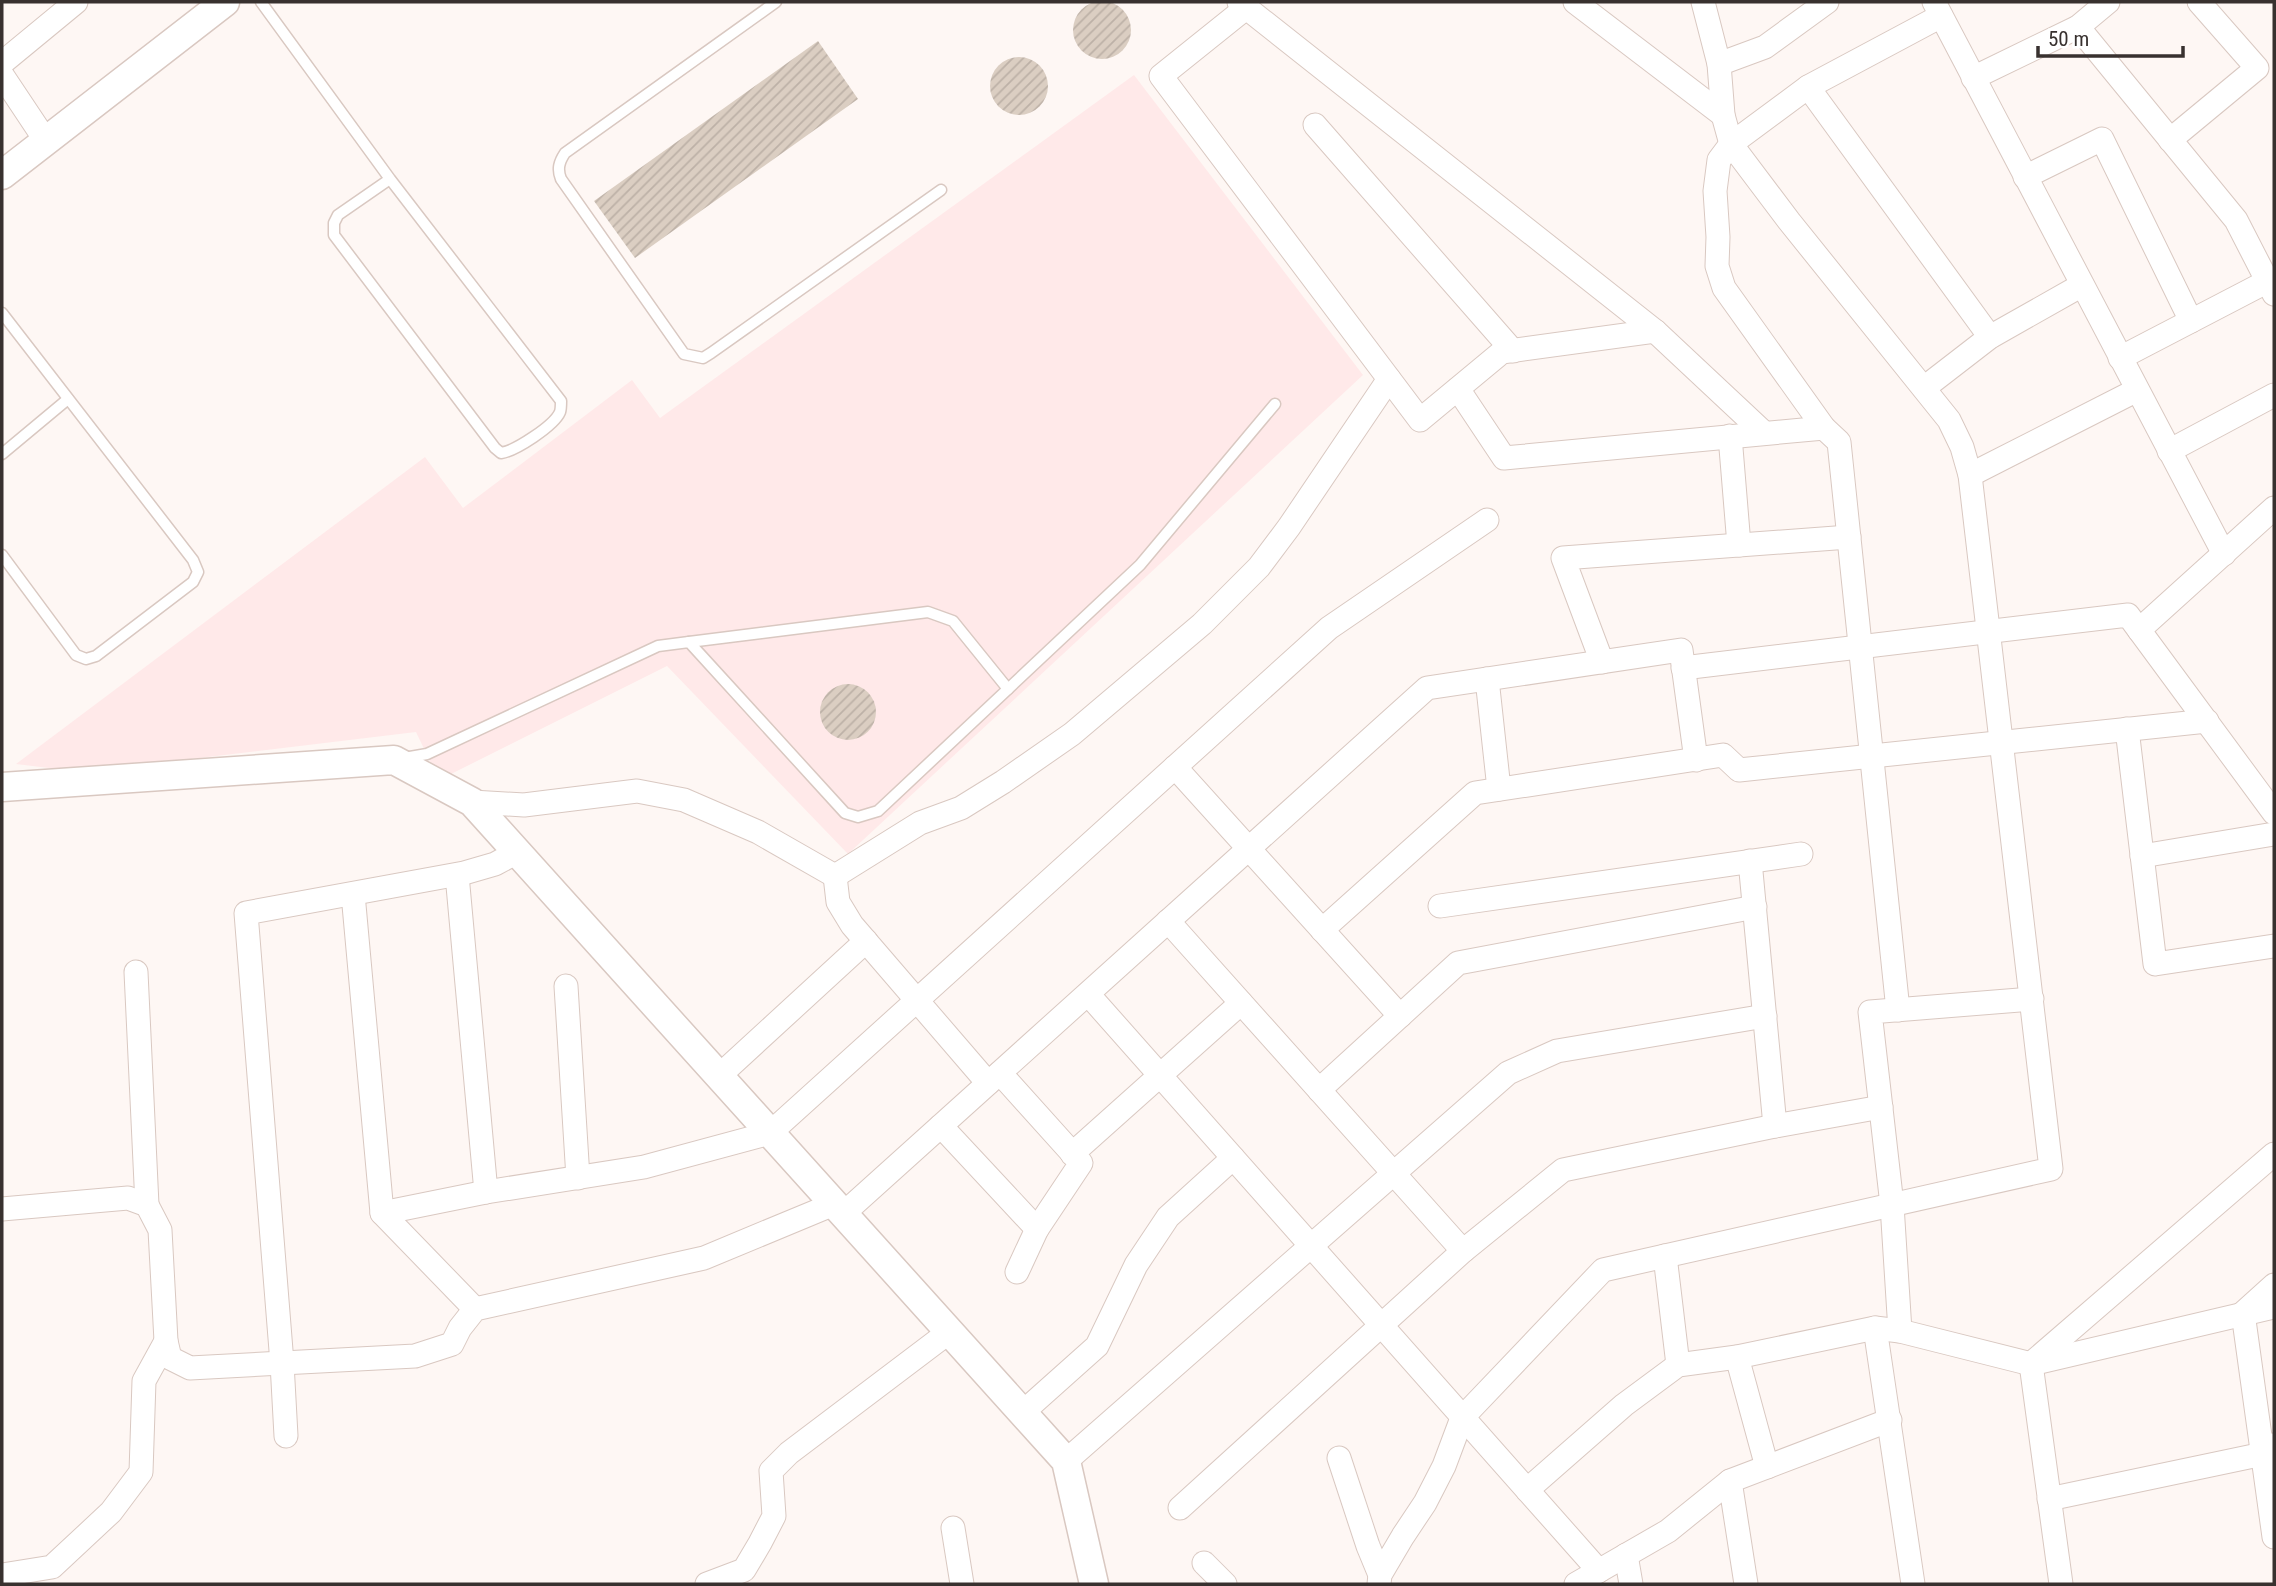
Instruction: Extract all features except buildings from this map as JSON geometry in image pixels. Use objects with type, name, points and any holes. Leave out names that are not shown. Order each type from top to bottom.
[{"type":"street","points":[[2,175],[225,2]]},
{"type":"street","points":[[1575,2],[1723,114]]},
{"type":"street","points":[[1380,1580],[1444,1466],[1462,1418],[1603,1270],[2051,1169],[1970,475],[1962,447],[1950,420],[1789,221],[1731,144],[1723,114],[1719,64],[1703,2]]},
{"type":"street","points":[[1719,64],[1765,47],[1827,2]]},
{"type":"street","points":[[1973,78],[2078,27],[2108,2]]},
{"type":"street","points":[[2170,140],[2257,68],[2199,2]]},
{"type":"street","points":[[2,63],[70,4]]},
{"type":"street","points":[[1655,331],[1502,352],[1420,420],[1161,76],[1243,5],[1655,331],[1765,433]]},
{"type":"street","points":[[1898,1010],[1839,442],[1824,428],[1724,288],[1717,266],[1715,191],[1719,160],[1731,144],[1808,87],[1937,9],[2224,554]]},
{"type":"street","points":[[2078,27],[2236,220],[2271,287],[2191,321],[2120,358]]},
{"type":"street","points":[[2,75],[46,141]]},
{"type":"street","points":[[1808,87],[1990,337]]},
{"type":"street","points":[[1315,125],[1513,351]]},
{"type":"street","points":[[2025,177],[2102,139],[2191,321]]},
{"type":"street","points":[[1924,388],[1990,337],[2082,285]]},
{"type":"street","points":[[835,876],[919,823],[961,808],[1003,782],[1072,734],[1202,624],[1259,568],[1389,379]]},
{"type":"street","points":[[1458,389],[1504,458],[1824,428]]},
{"type":"street","points":[[1970,475],[2137,390]]},
{"type":"street","points":[[2169,451],[2274,395]]},
{"type":"street","points":[[1730,436],[1739,545]]},
{"type":"street","points":[[2139,630],[2274,508]]},
{"type":"street","points":[[382,1213],[486,1192],[645,1167],[770,1133],[1329,628],[1487,520]]},
{"type":"street","points":[[1602,662],[1563,558],[1849,537]]},
{"type":"street","points":[[1683,668],[2128,615],[2274,813]]},
{"type":"street","points":[[136,972],[147,1205],[160,1230],[166,1341],[170,1358],[190,1368],[415,1356],[452,1344],[460,1328],[475,1309],[651,1272],[704,1258],[839,1209],[941,1126],[1427,688],[1681,650],[1696,760]]},
{"type":"street","points":[[1487,679],[1499,789]]},
{"type":"street","points":[[1322,930],[1475,793],[1723,755],[1739,770],[2207,721]]},
{"type":"street","points":[[2127,729],[2155,964],[2274,946]]},
{"type":"street","points":[[2,788],[394,760],[472,802],[1066,1461],[1094,1584]]},
{"type":"street","points":[[1175,767],[1400,1016]]},
{"type":"street","points":[[472,802],[524,805],[637,791],[684,800],[758,832],[835,876]]},
{"type":"street","points":[[2142,856],[2274,834]]},
{"type":"street","points":[[286,1436],[246,913],[457,875],[495,864],[517,852]]},
{"type":"street","points":[[1440,906],[1801,854]]},
{"type":"street","points":[[1750,861],[1775,1126]]},
{"type":"street","points":[[457,875],[486,1192]]},
{"type":"street","points":[[835,876],[838,902],[852,925],[917,1000],[1081,1163],[1037,1229],[1017,1272]]},
{"type":"street","points":[[353,894],[382,1213],[475,1309]]},
{"type":"street","points":[[1319,1090],[1458,963],[1755,907]]},
{"type":"street","points":[[1168,921],[1463,1251]]},
{"type":"street","points":[[719,1076],[866,941]]},
{"type":"street","points":[[566,986],[578,1178]]},
{"type":"street","points":[[1088,994],[1600,1571]]},
{"type":"street","points":[[1900,1331],[1892,1205],[1870,1012],[2032,999]]},
{"type":"street","points":[[1072,1154],[1241,1003]]},
{"type":"street","points":[[1066,1461],[1508,1073],[1557,1051],[1765,1016]]},
{"type":"street","points":[[1180,1508],[1463,1251],[1563,1170],[1881,1107]]},
{"type":"street","points":[[941,1126],[1037,1229]]},
{"type":"street","points":[[1022,1413],[1097,1346],[1136,1265],[1168,1217],[1233,1158]]},
{"type":"street","points":[[2031,1364],[2270,1166]]},
{"type":"street","points":[[2,1209],[128,1198],[147,1205]]},
{"type":"street","points":[[1665,1256],[1678,1365]]},
{"type":"street","points":[[2243,1313],[2274,1285]]},
{"type":"street","points":[[1527,1490],[1624,1405],[1678,1365],[1737,1357],[1875,1328],[1900,1331],[2031,1364],[2274,1307]]},
{"type":"street","points":[[2243,1313],[2268,1449],[2274,1537]]},
{"type":"street","points":[[1875,1328],[1913,1584]]},
{"type":"street","points":[[707,1584],[744,1570],[760,1543],[774,1516],[771,1471],[789,1453],[949,1332]]},
{"type":"street","points":[[2,1575],[52,1567],[111,1512],[141,1472],[144,1381],[166,1341]]},
{"type":"street","points":[[1737,1357],[1767,1467]]},
{"type":"street","points":[[2031,1364],[2061,1584]]},
{"type":"street","points":[[1576,1584],[1668,1531],[1730,1481],[1890,1420]]},
{"type":"street","points":[[2049,1499],[2268,1449]]},
{"type":"street","points":[[1339,1458],[1380,1580]]},
{"type":"street","points":[[1730,1481],[1746,1584]]},
{"type":"street","points":[[953,1528],[962,1584]]},
{"type":"street","points":[[1626,1555],[1631,1584]]},
{"type":"street","points":[[1204,1563],[1225,1584]]},
{"type":"lane","points":[[261,2],[390,180],[561,401],[561,410],[554,420],[512,451],[501,453],[495,447],[334,235],[334,223],[338,215],[390,180]]},
{"type":"lane","points":[[776,2],[565,153],[560,160],[558,171],[561,179],[684,354],[703,358],[711,353],[941,190]]},
{"type":"lane","points":[[2,313],[193,561],[198,572],[192,582],[96,656],[86,659],[76,654],[2,555]]},
{"type":"lane","points":[[2,454],[68,398]]},
{"type":"lane","points":[[690,642],[845,813],[858,817],[878,811],[1140,565],[1275,404]]},
{"type":"lane","points":[[394,760],[427,754],[658,646],[928,612],[953,621],[1008,689]]},
{"type":"shaded area","points":[[1134,75],[1363,375],[848,854],[667,666],[439,780],[416,732],[82,772],[16,764],[425,457],[463,508],[632,380],[660,418]]}]
